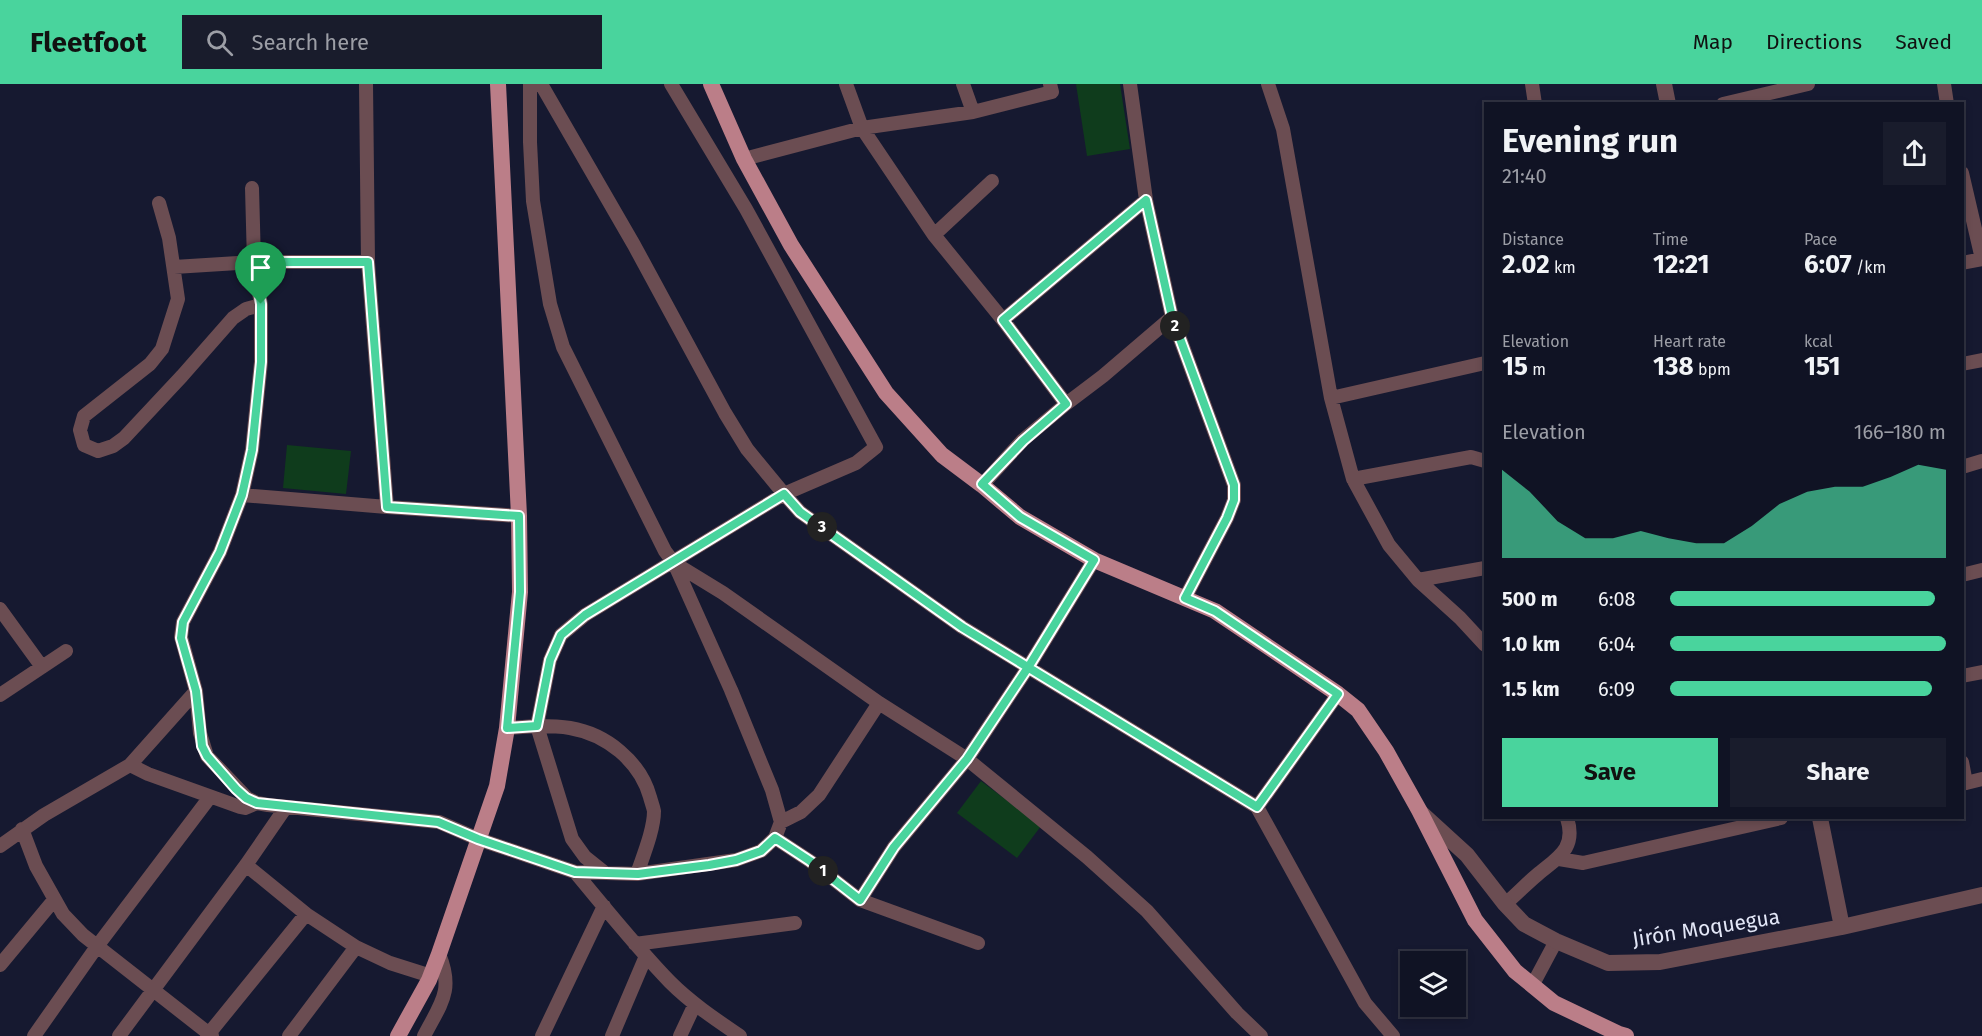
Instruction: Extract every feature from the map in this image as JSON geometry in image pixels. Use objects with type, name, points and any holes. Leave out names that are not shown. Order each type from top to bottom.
[{"type":"main road","points":[[398,1036],[431,976],[439,954],[497,786],[507,728],[520,592],[519,516],[498,84]]},
{"type":"main road","points":[[711,84],[744,159],[792,245],[886,393],[942,455],[982,484],[1020,517],[1094,560],[1215,611],[1358,710],[1386,751],[1419,810],[1475,920],[1515,971],[1554,1003],[1626,1036]]},
{"type":"street","points":[[366,84],[368,262],[387,507]]},
{"type":"street","points":[[252,188],[254,262],[261,304],[261,362],[252,450],[242,495],[220,552],[183,622],[181,638],[196,691],[202,746],[207,756],[236,789],[246,798],[257,803],[438,822],[478,839],[575,872],[638,874],[736,860],[761,851],[775,838],[781,822],[772,790],[731,690],[674,563],[665,551],[563,347],[550,304],[533,201],[530,84]]},
{"type":"street","points":[[541,84],[634,245],[725,413],[747,449],[800,512],[962,627],[1257,807],[1365,1003],[1393,1036]]},
{"type":"street","points":[[605,873],[585,858],[572,839],[537,726],[550,660],[561,635],[585,615],[674,563],[784,494],[856,463],[876,447],[747,209],[671,84]]},
{"type":"street","points":[[846,84],[862,129],[934,235],[1003,320],[1066,404]]},
{"type":"street","points":[[963,84],[973,112]]},
{"type":"street","points":[[744,159],[862,129],[973,112],[1052,92],[1050,84]]},
{"type":"street","points":[[1130,84],[1146,200],[1172,317],[1234,485],[1234,500],[1227,518],[1185,598]]},
{"type":"street","points":[[1268,84],[1283,129],[1330,398],[1353,478],[1389,545],[1418,580],[1460,618],[1484,644]]},
{"type":"street","points":[[1532,84],[1535,102]]},
{"type":"street","points":[[1664,84],[1668,102]]},
{"type":"street","points":[[1732,102],[1808,84]]},
{"type":"street","points":[[1944,84],[1947,102]]},
{"type":"street","points":[[1964,176],[1975,193],[1982,259],[1964,263]]},
{"type":"street","points":[[934,235],[992,181]]},
{"type":"street","points":[[1003,320],[1146,200]]},
{"type":"street","points":[[159,203],[169,238],[178,299],[162,349],[150,364],[84,416],[80,430],[84,445],[98,451],[113,446],[124,438],[232,318],[246,309],[261,304]]},
{"type":"street","points":[[174,267],[254,262],[368,262]]},
{"type":"street","points":[[982,484],[1023,441],[1172,317]]},
{"type":"street","points":[[1964,364],[1982,360]]},
{"type":"street","points":[[1330,398],[1484,363]]},
{"type":"street","points":[[1353,478],[1471,457],[1484,461]]},
{"type":"street","points":[[1964,466],[1982,461]]},
{"type":"street","points":[[242,495],[519,516]]},
{"type":"street","points":[[860,900],[894,847],[967,759],[1029,666],[1094,560]]},
{"type":"street","points":[[674,563],[723,593],[879,703],[967,759],[1087,857],[1147,911],[1237,1013],[1261,1036]]},
{"type":"street","points":[[1418,580],[1484,568]]},
{"type":"street","points":[[1964,574],[1982,570]]},
{"type":"street","points":[[0,609],[42,667]]},
{"type":"street","points":[[0,695],[66,651]]},
{"type":"street","points":[[1964,676],[1982,672]]},
{"type":"street","points":[[0,846],[22,830],[130,765],[196,691]]},
{"type":"street","points":[[1257,807],[1338,694]]},
{"type":"street","points":[[781,822],[801,812],[819,795],[879,703]]},
{"type":"street","points":[[507,728],[537,726],[570,728],[597,737],[623,753],[640,772],[654,810],[650,834],[638,874]]},
{"type":"street","points":[[130,765],[210,798],[240,807],[245,808],[257,803]]},
{"type":"street","points":[[1964,783],[1982,779]]},
{"type":"street","points":[[34,1036],[98,945],[210,798]]},
{"type":"street","points":[[119,1036],[246,865],[286,807]]},
{"type":"street","name":"Jirón Moquegua","points":[[1419,810],[1467,855],[1505,904],[1524,924],[1556,941],[1608,963],[1660,962],[1842,927],[1982,896]]},
{"type":"street","points":[[1505,904],[1566,851],[1569,833],[1566,819]]},
{"type":"street","points":[[1559,859],[1583,863],[1777,819]]},
{"type":"street","points":[[1820,819],[1842,927]]},
{"type":"street","points":[[22,830],[36,866],[63,914],[76,928],[209,1035],[306,914]]},
{"type":"street","points":[[775,838],[810,861],[860,900],[978,943]]},
{"type":"street","points":[[246,865],[306,914],[356,947],[390,963],[431,976]]},
{"type":"street","points":[[575,872],[671,983],[694,1004],[740,1036]]},
{"type":"street","points":[[0,965],[54,900]]},
{"type":"street","points":[[542,1036],[604,906]]},
{"type":"street","points":[[635,944],[795,923]]},
{"type":"street","points":[[1532,986],[1556,941]]},
{"type":"street","points":[[289,1036],[356,947]]},
{"type":"street","points":[[424,1036],[444,998],[446,971],[439,954]]},
{"type":"street","points":[[612,1036],[646,956]]},
{"type":"street","points":[[680,1036],[694,1004]]},
{"type":"green space","points":[[1076,84],[1120,84],[1130,149],[1087,156]]},
{"type":"green space","points":[[287,445],[351,451],[346,494],[283,488]]},
{"type":"green space","points":[[981,781],[1041,826],[1017,858],[957,813]]},
{"type":"route","points":[[261,304],[254,262],[368,262],[387,507],[519,516],[520,592],[507,728],[537,726],[550,660],[561,635],[585,615],[674,563],[784,494],[800,512],[962,627],[1029,666],[1257,807],[1338,694],[1215,611],[1185,598],[1227,518],[1234,500],[1234,485],[1172,317],[1146,200],[1003,320],[1066,404],[1023,441],[982,484],[1020,517],[1094,560],[1029,666],[967,759],[894,847],[860,900],[810,861],[775,838],[761,851],[736,860],[709,865],[638,874],[575,872],[478,839],[438,822],[257,803],[246,798],[236,789],[207,756],[202,746],[196,691],[181,638],[183,622],[220,552],[242,495],[252,450],[261,362],[261,304]]}]
